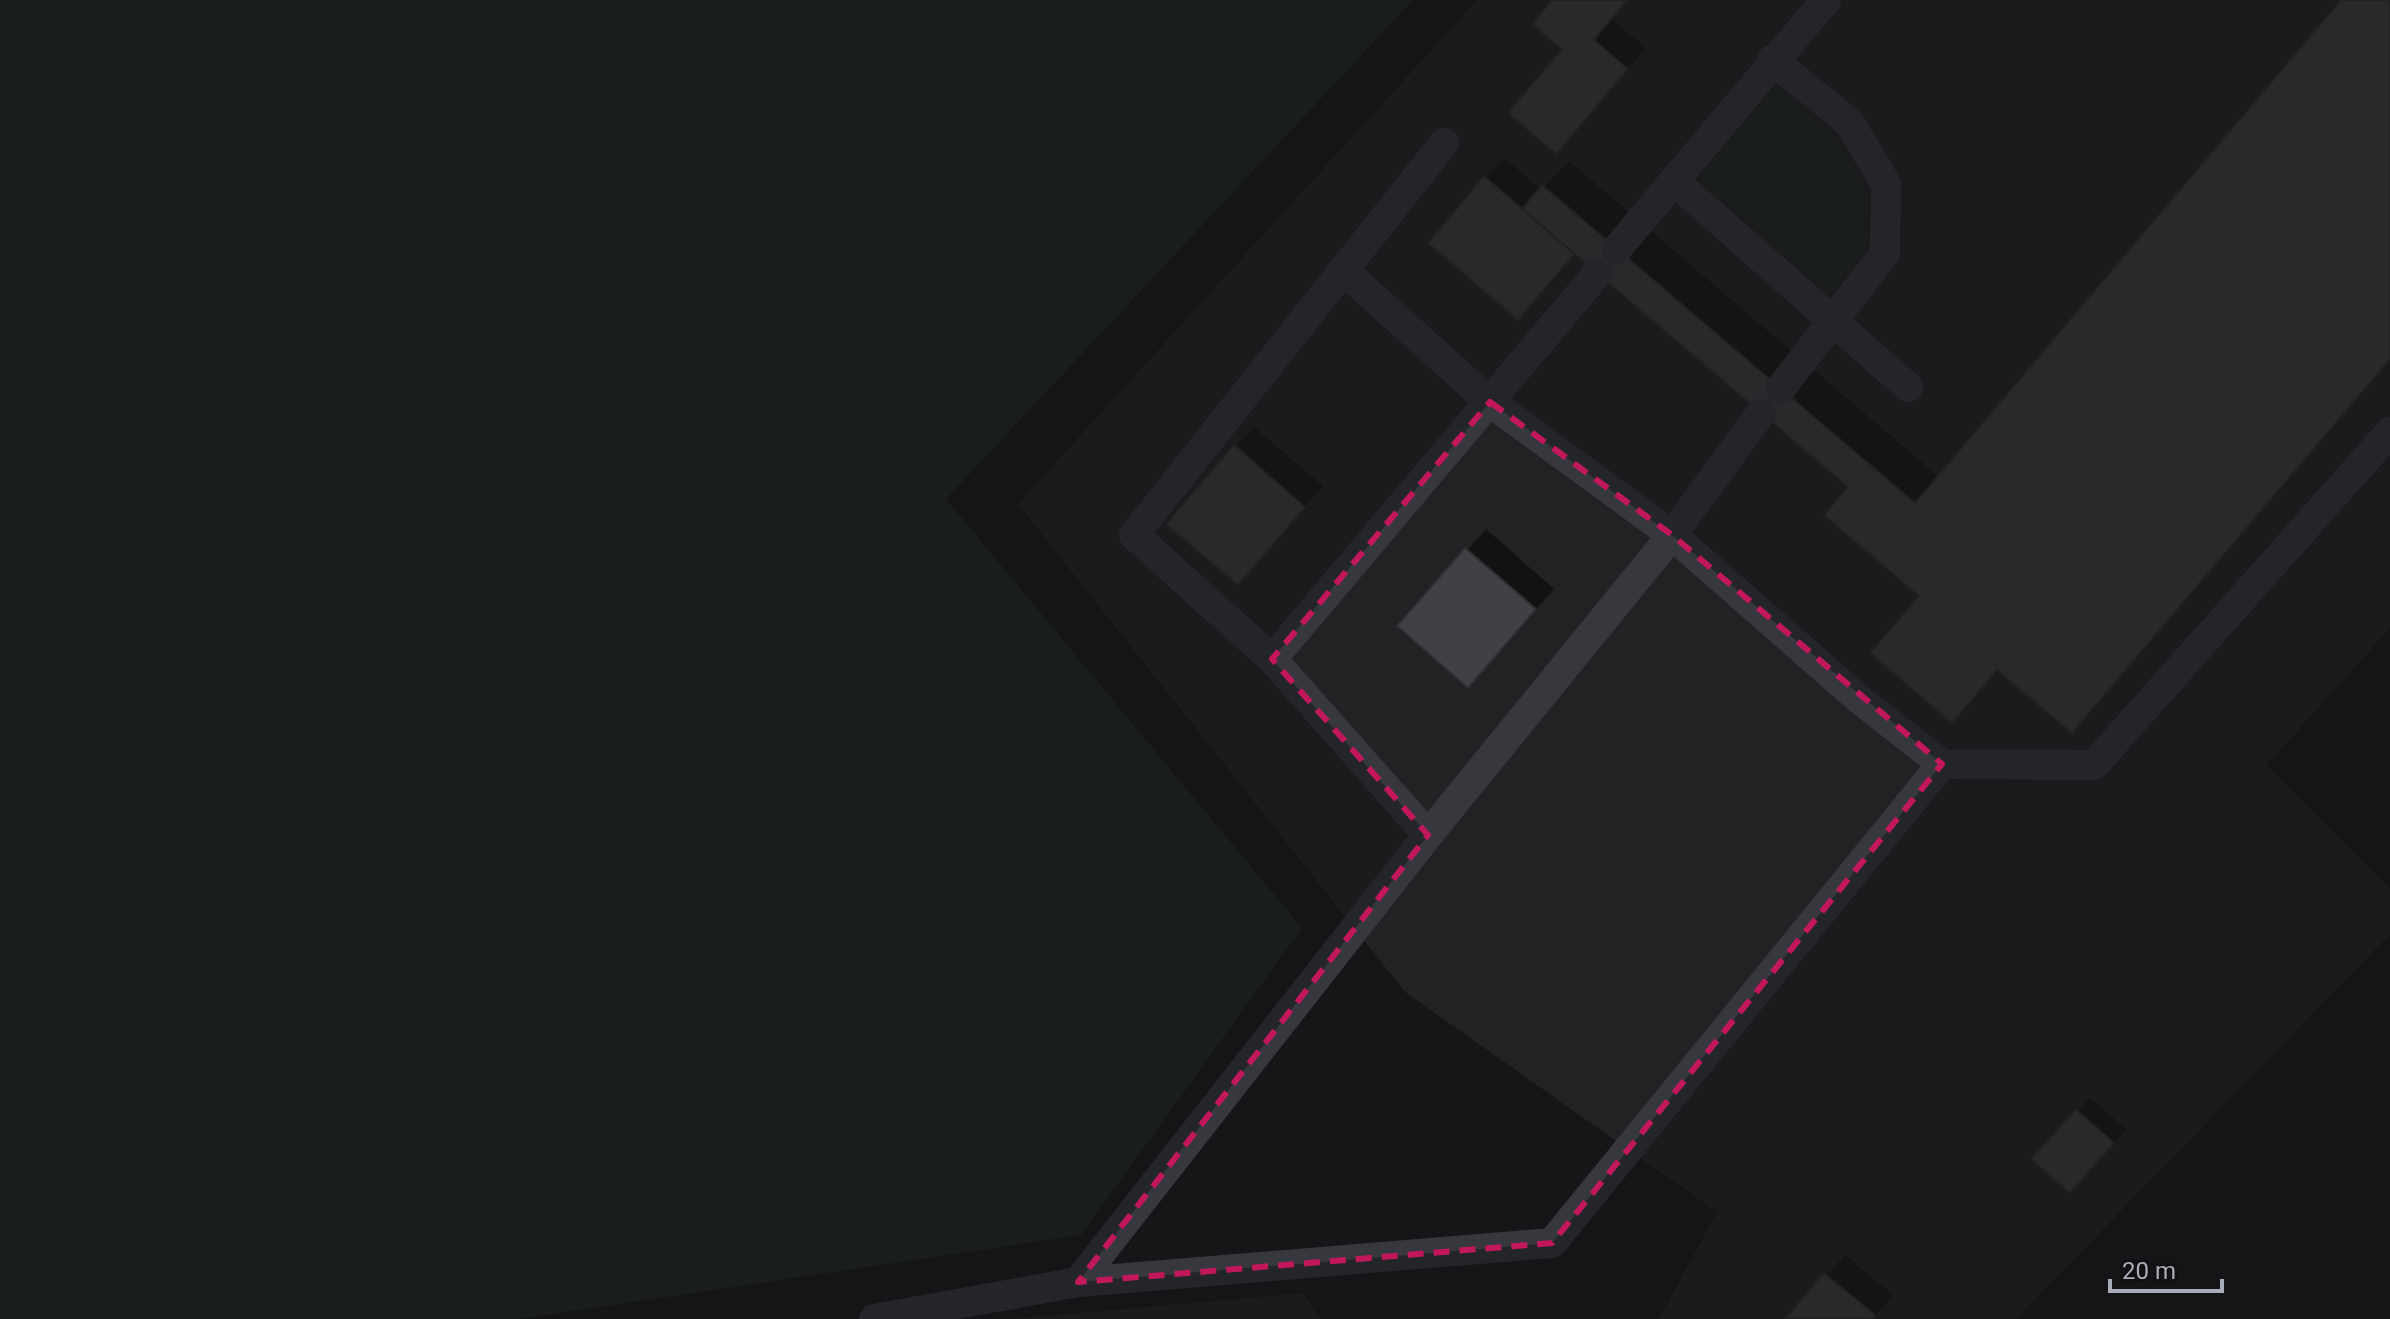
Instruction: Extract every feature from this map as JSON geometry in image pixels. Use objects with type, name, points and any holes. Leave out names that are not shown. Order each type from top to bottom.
[{"type":"street","points":[[1617,249],[1772,60],[1826,0]]},
{"type":"street","points":[[1772,60],[1849,122],[1886,184],[1885,253],[1781,388]]},
{"type":"street","points":[[1428,835],[1272,659],[1134,535],[1444,143]]},
{"type":"street","points":[[1674,181],[1908,387]]},
{"type":"street","points":[[1343,270],[1490,402],[1672,535],[1859,699],[1942,764],[2094,765],[2390,432]]},
{"type":"street","points":[[1272,659],[1597,274]]},
{"type":"street","points":[[1078,1282],[1428,835],[1672,535],[1761,413]]},
{"type":"street","points":[[874,1319],[1078,1282],[1552,1243],[1942,764]]},
{"type":"highlighted area","points":[[1490,402],[1672,535],[1942,764],[1552,1243],[1078,1282],[1428,835],[1272,659]]},
{"type":"shaded area","points":[[0,0],[1413,0],[946,499],[1302,928],[1081,1235],[519,1319],[0,1319]]},
{"type":"shaded area","points":[[1477,0],[2390,0],[2390,628],[2267,765],[2390,888],[2390,934],[2016,1319],[1659,1319],[1717,1212],[1405,992],[1018,504]]},
{"type":"shaded area","points":[[1775,87],[1834,136],[1865,191],[1866,250],[1830,293],[1700,178]]},
{"type":"shaded area","points":[[1303,1293],[1320,1319],[1014,1319]]},
{"type":"building","points":[[1552,0],[1627,0],[1594,40],[1628,69],[1556,154],[1508,113],[1562,49],[1532,24]]},
{"type":"building","points":[[2341,0],[2390,0],[2390,359],[2072,733],[1997,670],[1952,723],[1870,653],[1919,596],[1824,515],[1848,487],[1522,209],[1542,185],[1915,503]]},
{"type":"building","points":[[1484,176],[1574,254],[1518,320],[1428,243]]},
{"type":"building","points":[[1234,445],[1305,507],[1238,585],[1166,524]]},
{"type":"building","points":[[1465,548],[1536,609],[1468,688],[1397,626]]},
{"type":"building","points":[[2076,1109],[2114,1143],[2070,1193],[2031,1159]]},
{"type":"building","points":[[1824,1273],[1875,1315],[1872,1319],[1785,1319]]}]
